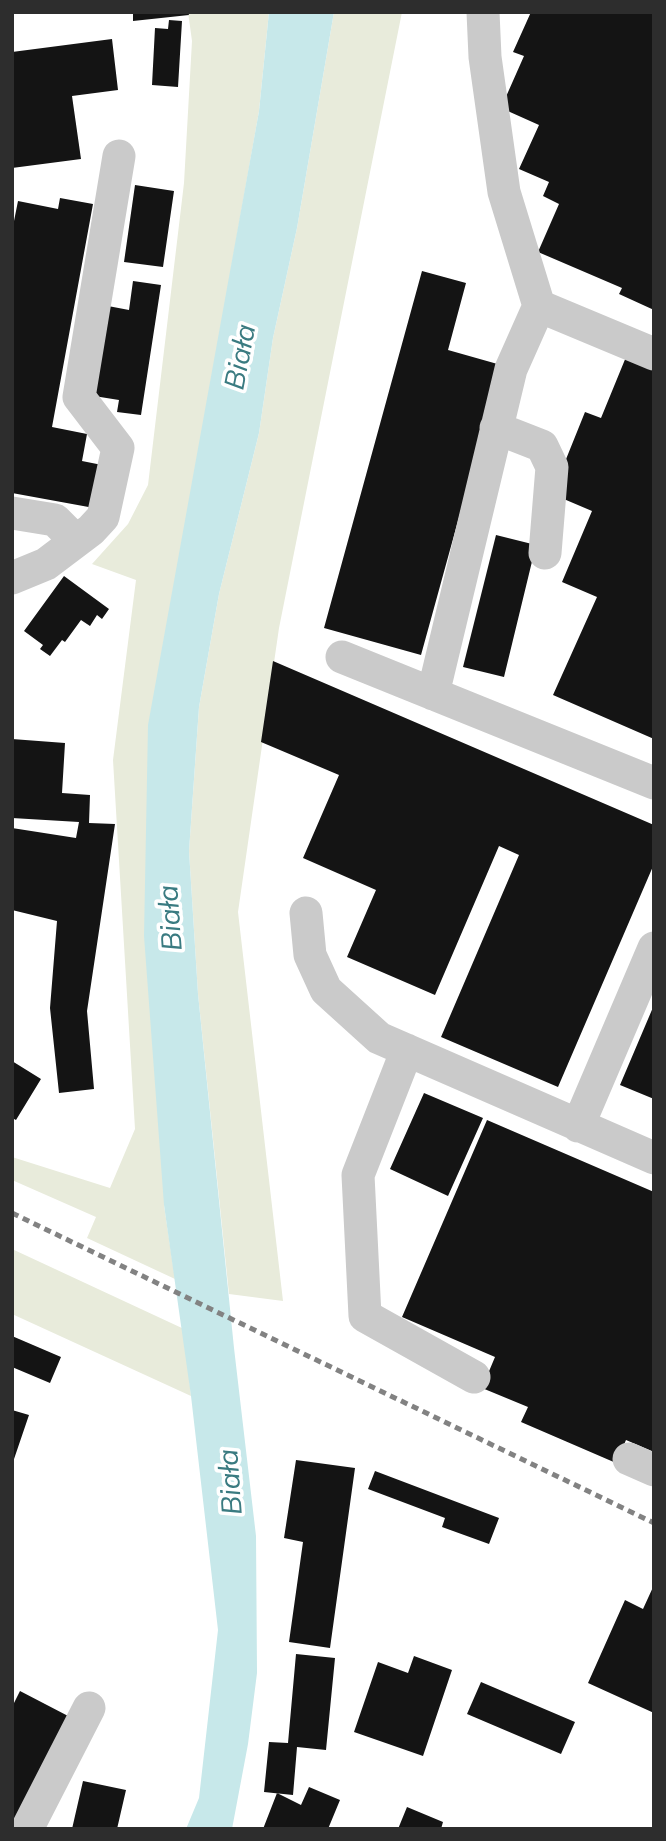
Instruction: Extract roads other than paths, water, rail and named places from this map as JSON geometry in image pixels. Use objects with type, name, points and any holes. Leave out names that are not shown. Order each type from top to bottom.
[{"type":"lane","points":[[433,694],[511,369],[539,306],[504,192],[485,57],[483,12]]},
{"type":"lane","points":[[12,578],[46,564],[103,517],[118,448],[79,397],[119,156]]},
{"type":"lane","points":[[539,306],[654,354]]},
{"type":"lane","points":[[496,428],[542,446],[552,467],[545,553]]},
{"type":"lane","points":[[12,513],[55,520],[76,541]]},
{"type":"lane","points":[[342,657],[654,783]]},
{"type":"lane","points":[[306,913],[310,955],[326,990],[379,1038],[654,1158]]},
{"type":"lane","points":[[578,1126],[654,948]]},
{"type":"lane","points":[[407,1050],[358,1175],[365,1316],[474,1377]]},
{"type":"lane","points":[[27,1829],[89,1708]]},
{"type":"water","name":"Biała","points":[[269,12],[334,12],[297,228],[273,338],[259,433],[219,594],[199,707],[189,851],[198,994],[256,1536],[257,1673],[248,1744],[232,1829],[186,1829],[199,1798],[218,1630],[191,1396],[164,1205],[144,936],[148,725],[259,111]]},
{"type":"railway","points":[[12,1213],[654,1523]]}]
